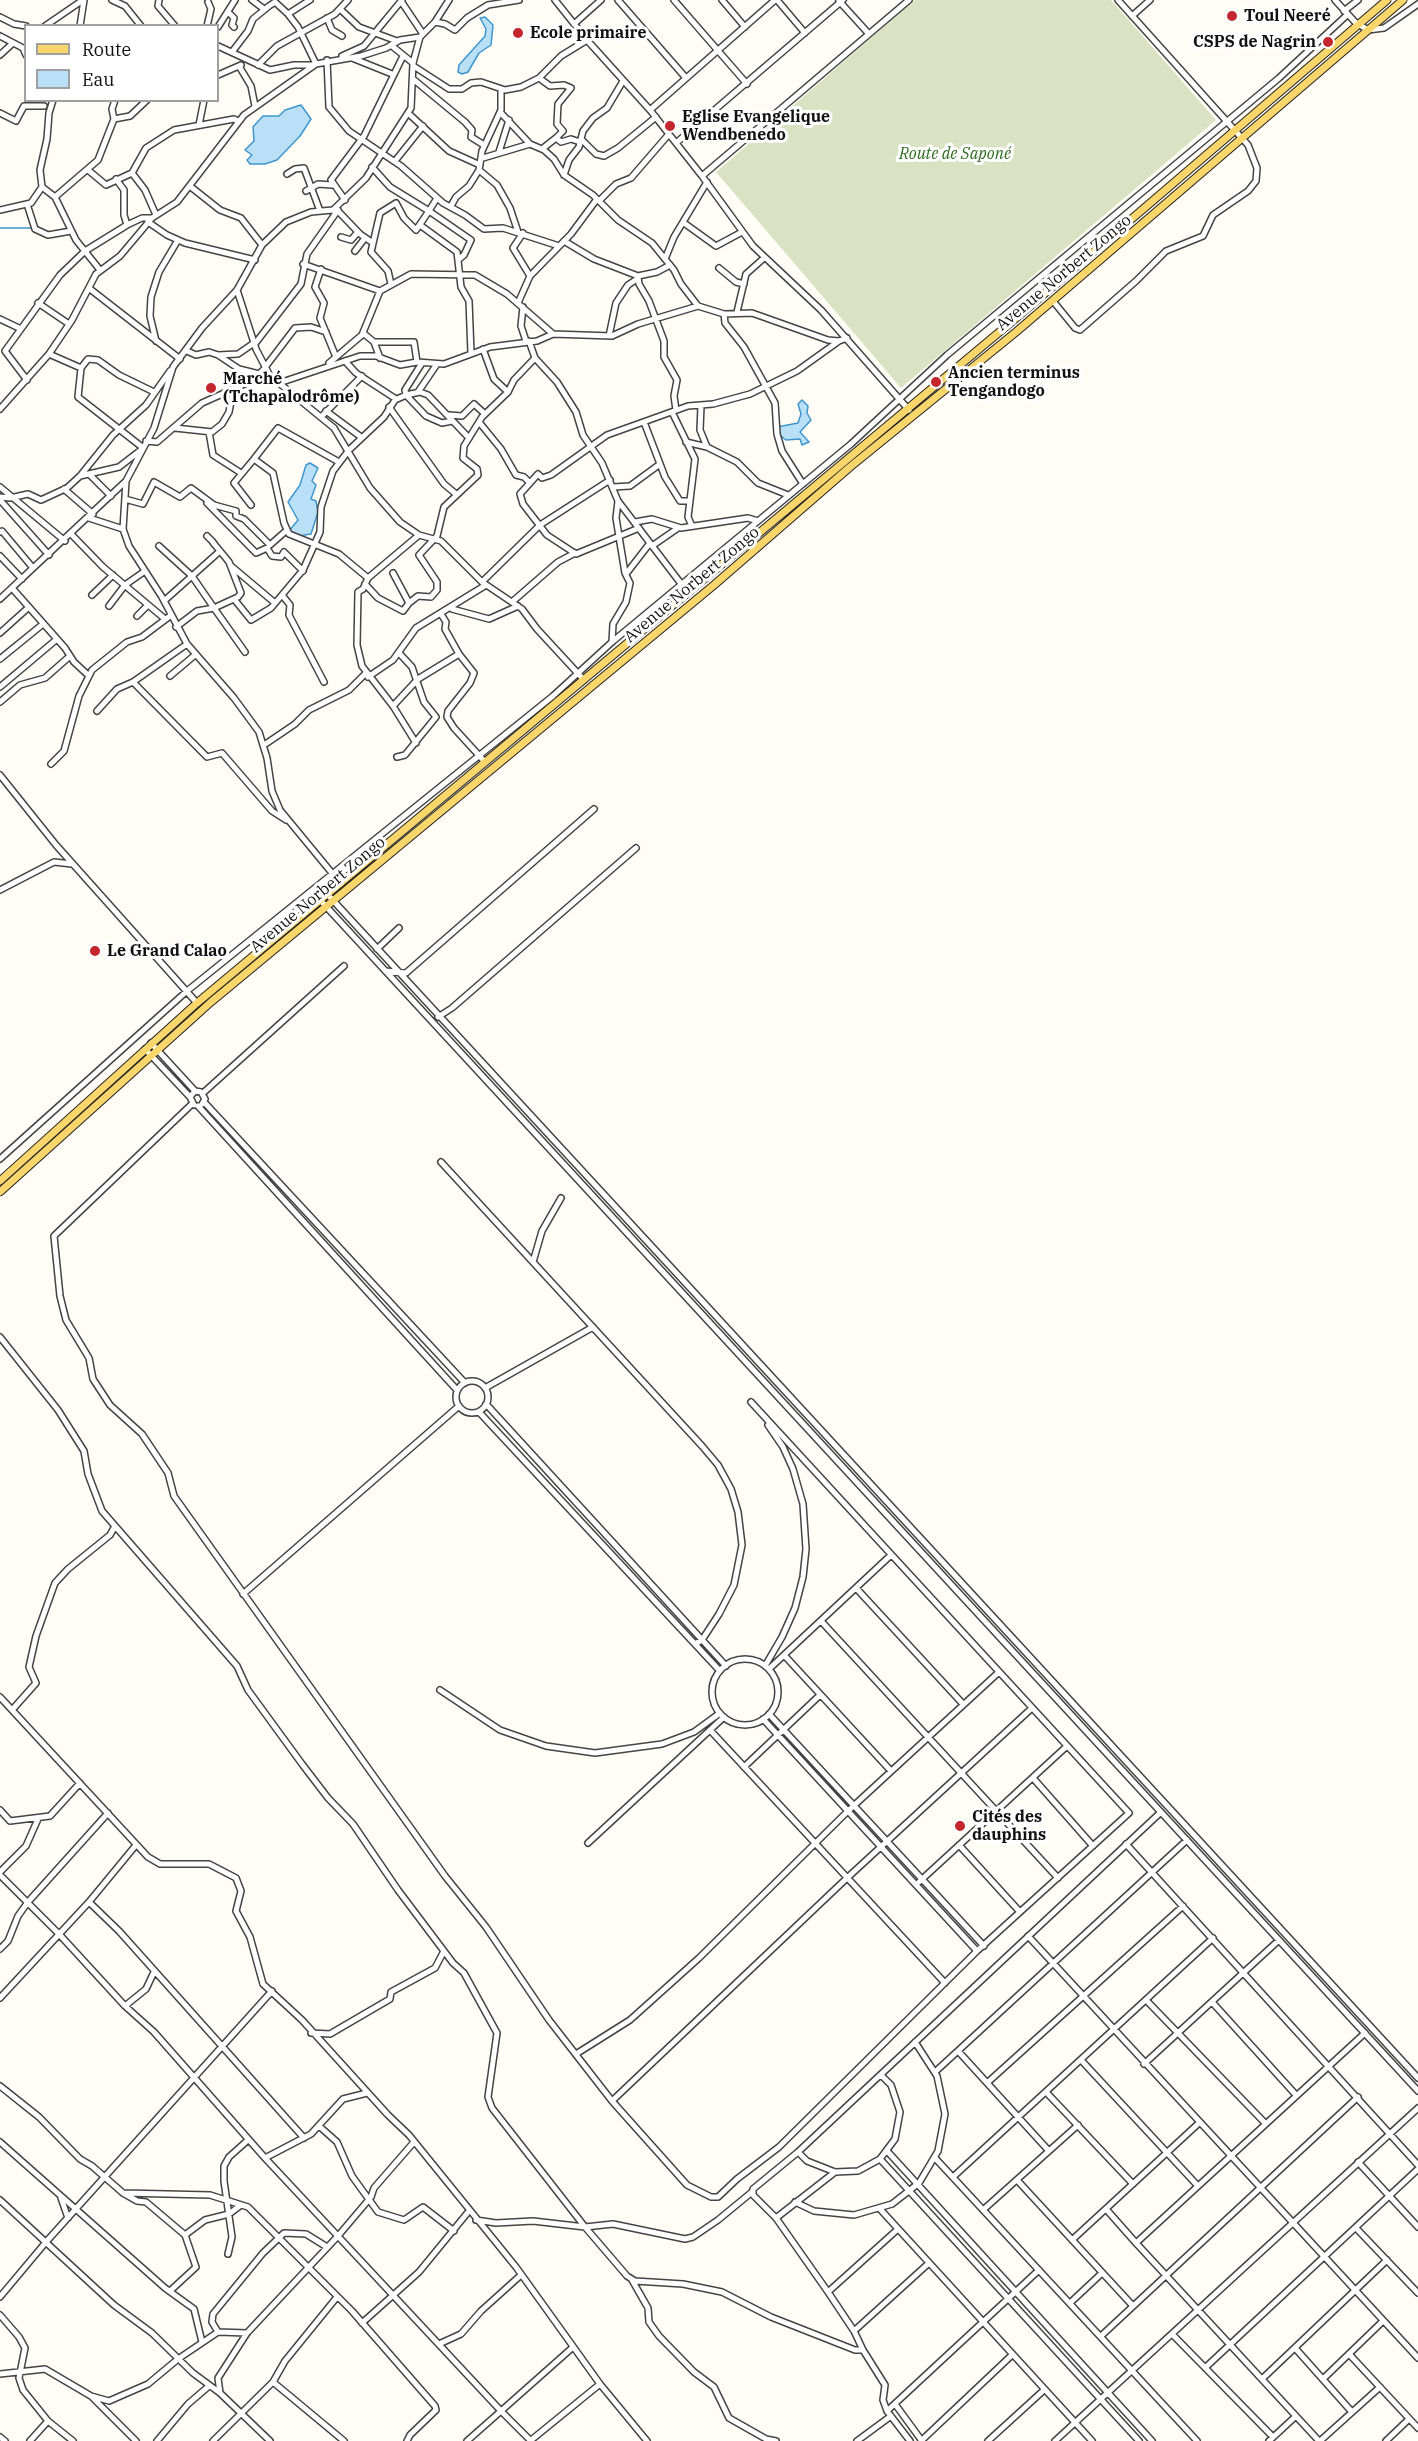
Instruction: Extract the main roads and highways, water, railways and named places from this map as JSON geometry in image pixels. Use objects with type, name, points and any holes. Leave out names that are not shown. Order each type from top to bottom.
[{"type":"main road","name":"Avenue Norbert Zongo","points":[[0,1192],[197,1003],[331,898],[911,413],[937,385],[1387,0]]},
{"type":"main road","name":"Avenue Norbert Zongo","points":[[331,898],[340,885],[584,680],[911,413],[1053,301],[1403,0]]},
{"type":"main road","name":"Avenue Norbert Zongo","points":[[0,1181],[151,1049],[324,903]]},
{"type":"water","points":[[485,17],[493,25],[491,45],[479,53],[468,72],[462,74],[458,72],[459,65],[485,36],[486,29],[480,18]]},
{"type":"water","points":[[301,105],[311,119],[300,136],[277,160],[265,164],[250,164],[247,160],[252,155],[245,150],[254,141],[253,127],[263,116],[279,116],[285,110]]},
{"type":"water","points":[[802,400],[808,406],[807,413],[811,420],[800,432],[809,442],[802,445],[800,439],[786,440],[777,433],[777,427],[798,423],[801,414],[798,404]]},
{"type":"water","points":[[310,463],[318,468],[312,481],[316,485],[311,499],[316,501],[318,512],[311,534],[298,536],[289,531],[298,520],[288,502],[300,485],[306,465]]},
{"type":"waterway","points":[[0,228],[31,228]]},
{"type":"place","name":"Toul Neeré","points":[[1232,16]]},
{"type":"place","name":"Ecole primaire","points":[[518,33]]},
{"type":"place","name":"CSPS de Nagrin","points":[[1328,42]]},
{"type":"place","name":"Eglise Evangelique Wendbenedo","points":[[670,126]]},
{"type":"place","name":"Ancien terminus Tengandogo","points":[[936,382]]},
{"type":"place","name":"Marché (Tchapalodrôme)","points":[[211,388]]},
{"type":"place","name":"Le Grand Calao","points":[[95,951]]},
{"type":"place","name":"Cités des dauphins","points":[[960,1826]]},
{"type":"park label","name":"Route de Saponé","points":[[955,154]]}]
